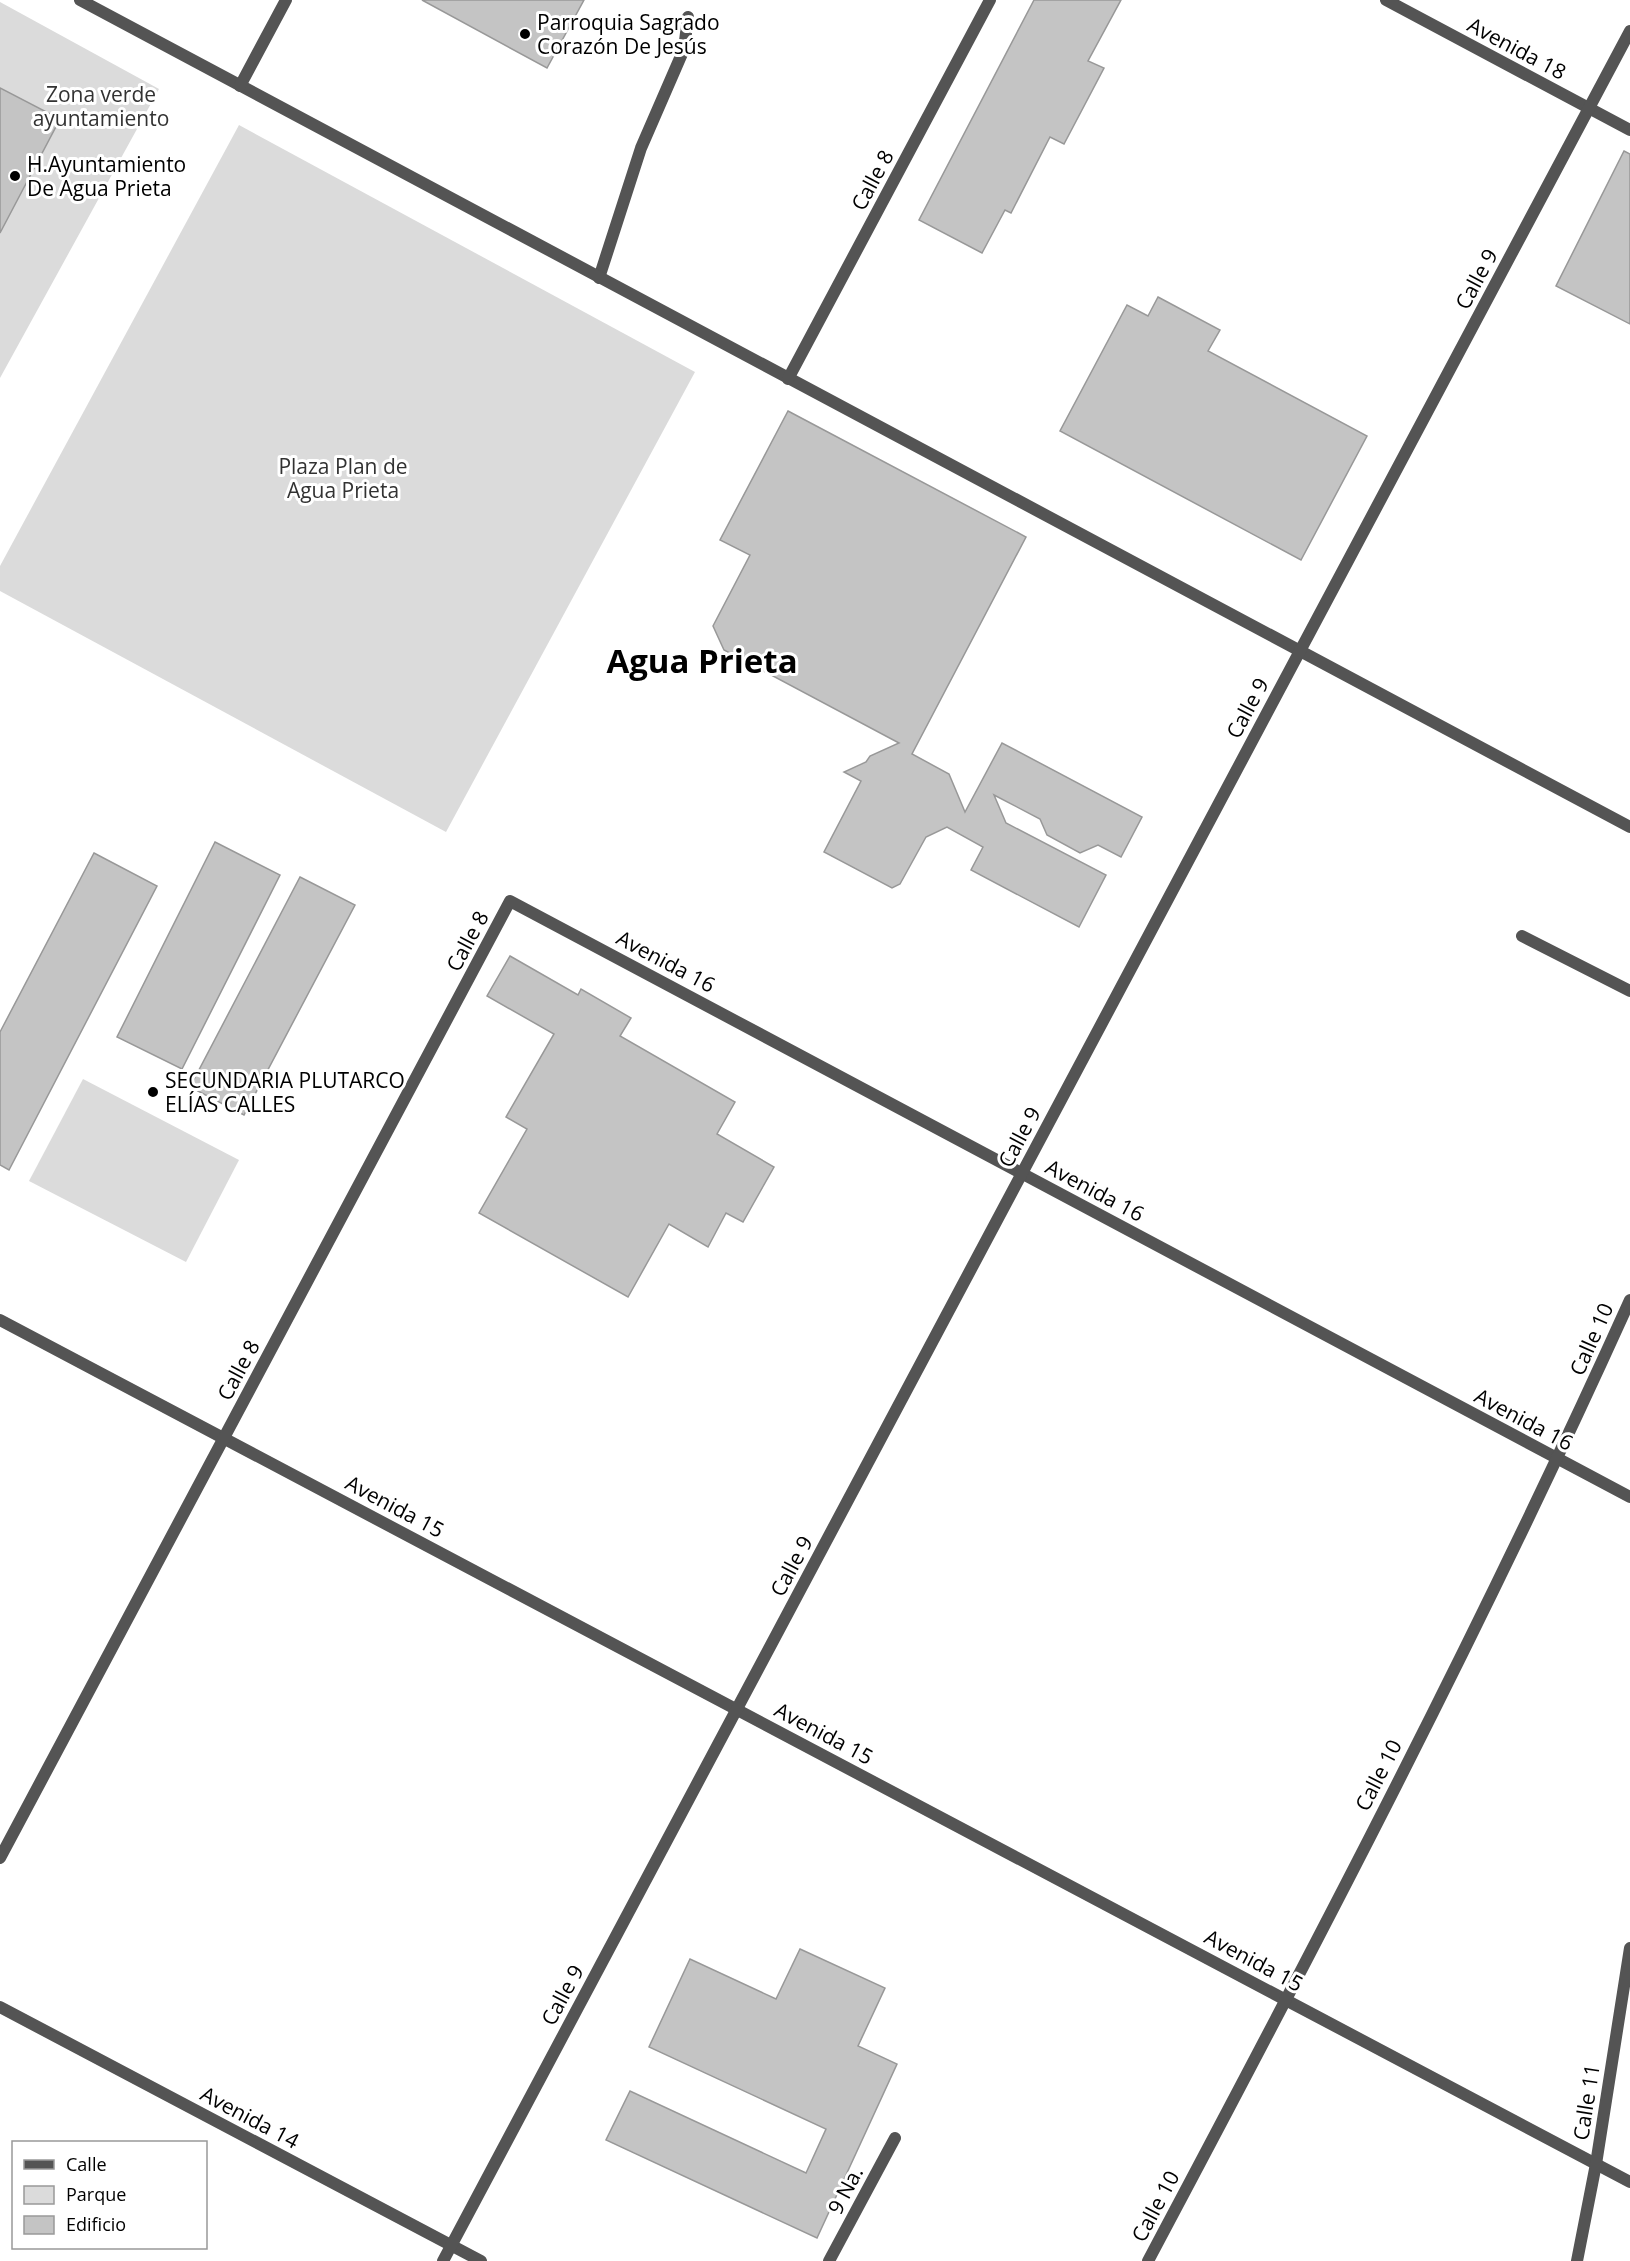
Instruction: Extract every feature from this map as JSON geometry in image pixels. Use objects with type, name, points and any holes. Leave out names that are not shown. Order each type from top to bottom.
[{"type":"street","points":[[80,0],[1630,827]]},
{"type":"street","points":[[240,86],[286,0]]},
{"type":"street","name":"Calle 8","points":[[788,379],[990,0]]},
{"type":"street","name":"Avenida 18","points":[[1386,0],[1630,130]]},
{"type":"street","points":[[598,278],[642,148],[684,49],[688,17]]},
{"type":"street","name":"Calle 9","points":[[442,2261],[1630,31]]},
{"type":"street","name":"Calle 8","points":[[0,1858],[510,901]]},
{"type":"street","name":"Avenida 16","points":[[510,901],[1630,1497]]},
{"type":"street","points":[[1522,936],[1630,991]]},
{"type":"street","name":"Calle 10","points":[[1148,2261],[1287,2000],[1558,1460],[1630,1300]]},
{"type":"street","name":"Avenida 15","points":[[0,1320],[1630,2182]]},
{"type":"street","name":"Calle 11","points":[[1577,2261],[1596,2164],[1630,1948]]},
{"type":"street","name":"Avenida 14","points":[[0,2007],[481,2261]]},
{"type":"street","name":"9 Na.","points":[[830,2261],[895,2138]]},
{"type":"green space","name":"Zona verde ayuntamiento","points":[[0,2],[159,89],[0,378],[0,233],[60,119],[0,88]]},
{"type":"green space","name":"Plaza Plan de Agua Prieta","points":[[239,125],[695,372],[446,832],[0,591],[0,566]]},
{"type":"green space","points":[[83,1079],[239,1160],[186,1262],[29,1181]]},
{"type":"building","name":"Parroquia Sagrado Corazón De Jesús","points":[[422,0],[584,0],[547,68]]},
{"type":"building","points":[[1034,0],[1121,0],[1088,61],[1104,68],[1064,144],[1050,137],[1011,213],[1005,210],[982,253],[919,220]]},
{"type":"building","name":"H.Ayuntamiento De Agua Prieta","points":[[0,88],[60,119],[0,233]]},
{"type":"building","points":[[1624,151],[1630,154],[1630,324],[1556,286]]},
{"type":"building","points":[[1158,297],[1220,330],[1208,351],[1367,436],[1301,560],[1060,431],[1127,305],[1148,316]]},
{"type":"building","points":[[788,411],[1026,537],[912,754],[949,774],[965,812],[1002,743],[1142,817],[1121,857],[1098,845],[1080,853],[1047,835],[1040,819],[994,795],[1006,823],[1106,875],[1079,927],[971,870],[983,847],[947,827],[926,837],[900,884],[892,888],[824,852],[861,781],[844,772],[866,762],[870,756],[899,743],[724,650],[713,626],[750,555],[720,540]]},
{"type":"building","points":[[215,842],[280,875],[182,1069],[117,1037]]},
{"type":"building","points":[[94,853],[157,886],[9,1170],[0,1165],[0,1032]]},
{"type":"building","points":[[300,877],[355,905],[244,1115],[190,1087]]},
{"type":"building","points":[[510,956],[578,995],[581,989],[631,1018],[620,1036],[735,1102],[717,1134],[774,1167],[743,1222],[726,1213],[708,1247],[669,1224],[628,1297],[479,1213],[527,1129],[506,1117],[554,1034],[487,996]]},
{"type":"building","points":[[800,1949],[885,1988],[858,2046],[897,2064],[817,2238],[606,2140],[630,2091],[806,2173],[826,2129],[649,2047],[690,1959],[776,1999]]},
{"type":"place","name":"Parroquia Sagrado Corazón De Jesús","points":[[525,34]]},
{"type":"place","name":"H.Ayuntamiento De Agua Prieta","points":[[15,176]]},
{"type":"place","name":"SECUNDARIA PLUTARCO ELÍAS CALLES","points":[[153,1092]]},
{"type":"district","name":"Agua Prieta","points":[[702,660]]}]
